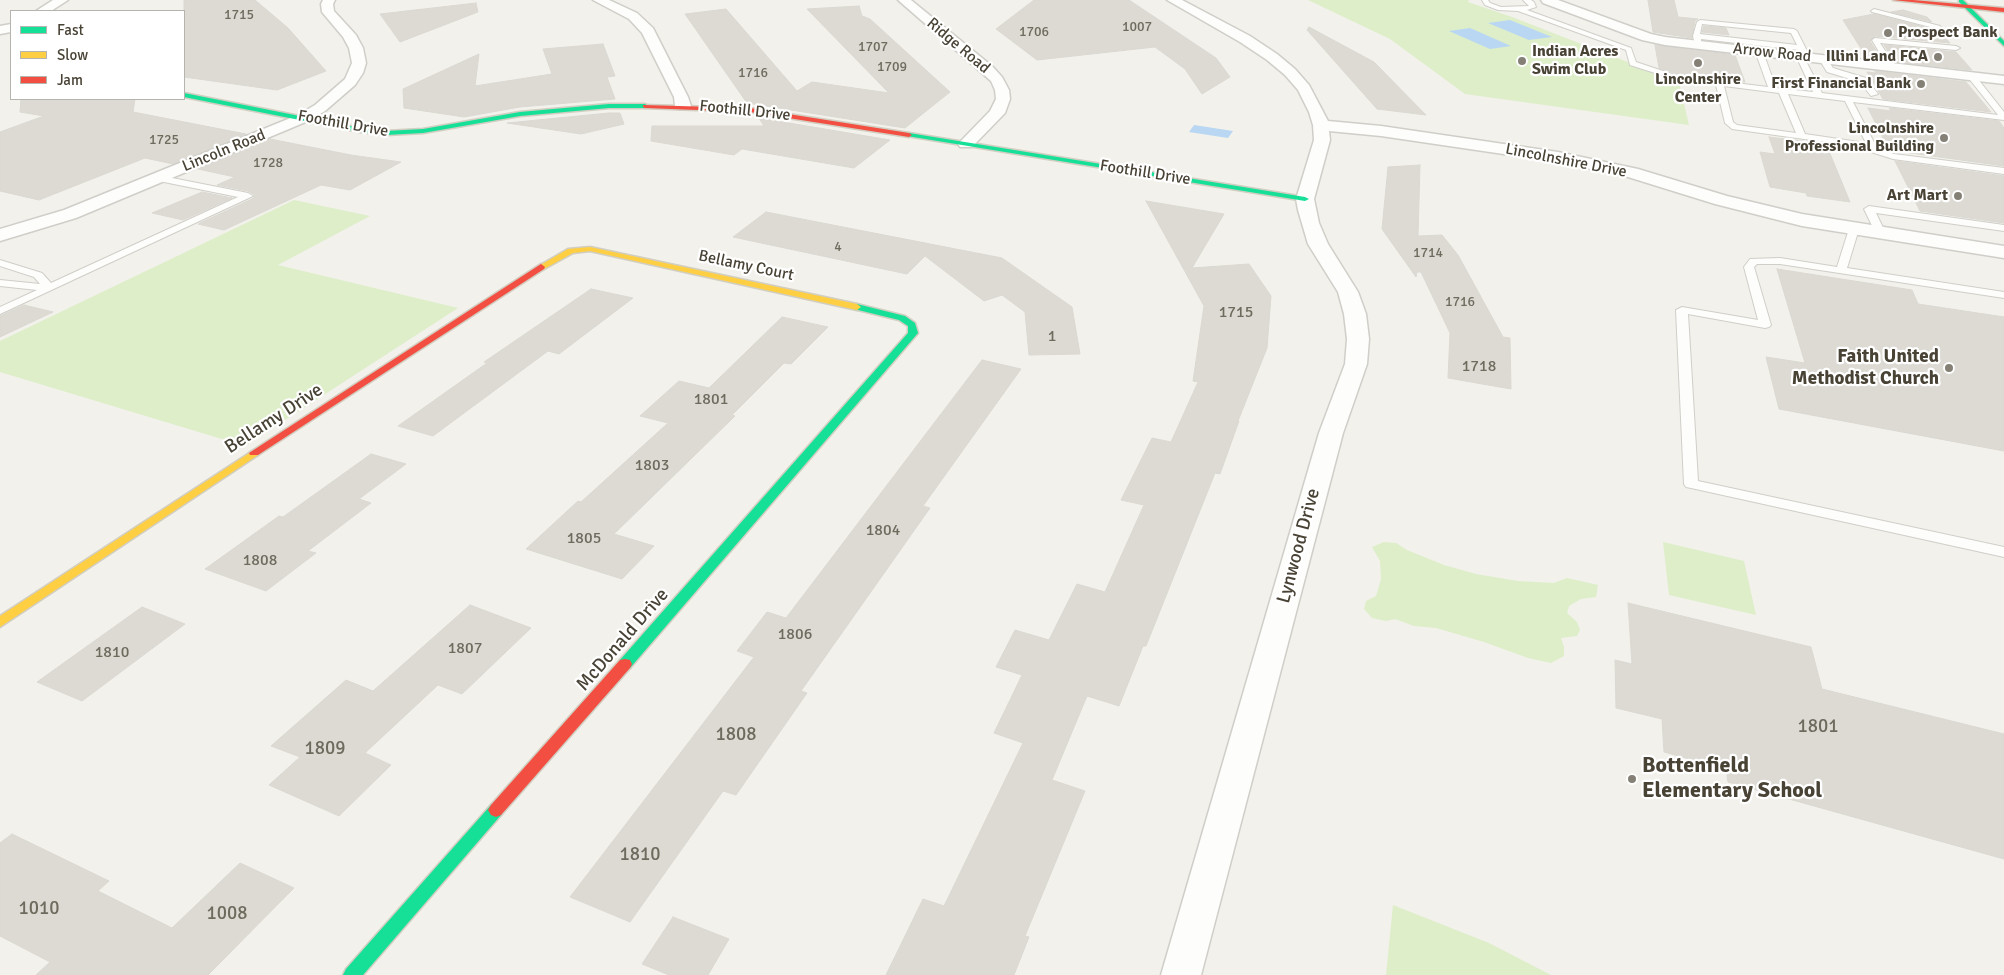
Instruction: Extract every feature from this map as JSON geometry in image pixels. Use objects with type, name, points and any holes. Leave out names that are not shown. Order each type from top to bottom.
[{"type":"street","points":[[44,10],[62,0]]},
{"type":"street","name":"Lincoln Road","points":[[0,235],[20,231],[70,214],[303,118],[320,108],[344,89],[356,73],[359,64],[356,48],[349,35],[328,12],[327,4],[329,0]]},
{"type":"street","points":[[599,0],[633,16],[648,31],[682,97],[682,106]]},
{"type":"street","name":"Ridge Road","points":[[904,0],[988,70],[997,80],[1002,90],[1002,99],[997,113],[966,144]]},
{"type":"street","points":[[1173,0],[1245,39],[1272,56],[1304,88],[1317,112],[1321,125]]},
{"type":"street","name":"Arrow Road","points":[[1547,0],[1647,37],[1697,32],[1759,52],[1800,45],[1823,59],[2004,80]]},
{"type":"street","points":[[1896,0],[1964,3],[2004,10]]},
{"type":"street","points":[[1964,3],[2004,44]]},
{"type":"street","name":"Foothill Drive","points":[[185,95],[360,130],[402,133],[472,121],[564,109],[609,106],[682,106],[758,111],[1305,199]]},
{"type":"street","name":"Lynwood Drive","points":[[1181,975],[1331,433],[1356,364],[1358,339],[1355,314],[1348,292],[1318,244],[1310,224],[1305,199],[1318,160],[1322,140],[1321,125]]},
{"type":"street","name":"Lincolnshire Drive","points":[[1321,125],[1390,132],[1587,162],[1632,173],[1756,210],[1881,234],[2004,252]]},
{"type":"street","name":"Bellamy Court","points":[[571,251],[590,250],[608,252],[880,312],[902,318],[912,325]]},
{"type":"street","name":"Bellamy Drive","points":[[0,622],[555,258],[571,251]]},
{"type":"street","name":"McDonald Drive","points":[[352,975],[866,389],[913,333],[912,325]]},
{"type":"lane","points":[[1485,0],[1487,4],[1495,7],[1519,9],[1533,7],[1532,3],[1526,0]]},
{"type":"lane","points":[[1519,9],[1629,49],[1633,63],[1677,78],[2004,117]]},
{"type":"lane","points":[[1874,10],[1938,27]]},
{"type":"lane","points":[[1697,32],[1800,45]]},
{"type":"lane","points":[[1697,32],[1800,45]]},
{"type":"lane","points":[[1892,67],[1875,40],[1956,48]]},
{"type":"lane","points":[[1800,45],[1819,96]]},
{"type":"lane","points":[[1759,52],[1773,90]]},
{"type":"lane","points":[[1823,59],[1830,70],[1863,80],[1874,94]]},
{"type":"lane","points":[[1971,76],[2004,117]]},
{"type":"lane","points":[[1720,84],[1730,125],[1740,128],[1872,146]]},
{"type":"lane","points":[[1815,87],[1997,108]]},
{"type":"lane","points":[[1783,92],[1802,137]]},
{"type":"lane","points":[[1848,99],[1874,150],[1893,156],[2004,171]]},
{"type":"lane","points":[[0,311],[248,196],[157,178]]},
{"type":"lane","points":[[1881,234],[1869,209],[2004,228]]},
{"type":"lane","points":[[1841,270],[1854,229]]},
{"type":"lane","points":[[2004,295],[1780,261],[1754,261],[1749,267],[1765,325],[1682,310],[1691,484],[2004,552]]},
{"type":"lane","points":[[0,263],[38,275],[50,288]]},
{"type":"lane","points":[[0,283],[50,288]]},
{"type":"green space","name":"Indian Acres Swim Club","points":[[1308,0],[1469,0],[1468,2],[1512,17],[1679,82],[1689,125],[1465,94],[1390,39]]},
{"type":"green space","points":[[294,200],[370,216],[278,265],[458,308],[245,446],[0,372],[0,341]]},
{"type":"green space","points":[[1384,542],[1396,543],[1407,550],[1444,565],[1476,574],[1518,581],[1554,583],[1567,578],[1598,585],[1596,597],[1581,599],[1569,606],[1567,613],[1577,622],[1580,630],[1577,636],[1561,638],[1564,656],[1551,663],[1528,658],[1484,642],[1436,628],[1414,626],[1395,619],[1386,621],[1372,618],[1364,609],[1366,601],[1376,596],[1381,579],[1380,561],[1372,547]]},
{"type":"green space","points":[[1663,542],[1744,561],[1756,615],[1669,595]]},
{"type":"green space","points":[[1393,905],[1489,943],[1551,975],[1386,975]]},
{"type":"water","points":[[1510,20],[1552,37],[1529,40],[1488,23]]},
{"type":"water","points":[[1470,28],[1511,46],[1490,49],[1449,31]]},
{"type":"water","points":[[1194,125],[1233,131],[1228,138],[1189,132]]},
{"type":"building","points":[[184,0],[255,0],[288,28],[326,71],[277,90],[185,77]]},
{"type":"building","points":[[1034,0],[1129,0],[1216,58],[1230,77],[1202,94],[1185,69],[1155,47],[1037,60],[996,29]]},
{"type":"building","points":[[1648,0],[1674,0],[1678,17],[1698,19],[1695,21],[1692,38],[1653,32]]},
{"type":"building","points":[[476,3],[478,12],[400,42],[380,14]]},
{"type":"building","points":[[859,6],[862,16],[870,19],[950,92],[905,128],[747,103],[685,14],[726,9],[797,91],[812,82],[889,93],[807,9]]},
{"type":"building","points":[[1903,10],[1927,17],[1932,22],[1891,12]]},
{"type":"building","points":[[1874,14],[1939,31],[1950,43],[1875,36],[1870,41],[1882,60],[1867,58],[1843,20]]},
{"type":"building","points":[[1704,26],[1726,28],[1729,35],[1702,32]]},
{"type":"building","points":[[1309,27],[1374,62],[1426,115],[1377,109],[1307,30]]},
{"type":"building","points":[[603,44],[615,76],[607,77],[615,99],[520,107],[464,117],[404,108],[403,89],[479,54],[475,86],[552,74],[543,49]]},
{"type":"building","name":"Lincolnshire Center","points":[[1655,45],[1735,55],[1745,82],[1678,74],[1659,68]]},
{"type":"building","points":[[1884,45],[1956,52],[1972,70],[1895,62]]},
{"type":"building","points":[[1875,71],[1966,82],[1991,112],[1883,99],[1867,72],[1876,73]]},
{"type":"building","points":[[21,100],[135,100],[133,112],[246,134],[173,164],[145,158],[39,200],[0,191],[0,132],[44,116],[20,112]]},
{"type":"building","name":"Lincolnshire Professional Building","points":[[1868,108],[1891,111],[1889,108],[1999,121],[2004,128],[2004,166],[1889,150]]},
{"type":"building","points":[[620,113],[624,124],[581,134],[507,123]]},
{"type":"building","points":[[759,118],[890,140],[854,168],[742,149],[734,155],[651,141],[652,126],[764,126]]},
{"type":"building","points":[[1769,137],[1826,144],[1850,202],[1807,196],[1806,193],[1770,187],[1760,152],[1775,154]]},
{"type":"building","points":[[270,139],[351,155],[401,162],[350,190],[321,185],[224,230],[198,224],[254,198],[255,195],[248,191],[217,185],[235,177],[198,169]]},
{"type":"building","name":"Art Mart","points":[[1895,161],[2004,176],[2004,223],[1920,211]]},
{"type":"building","points":[[1420,165],[1418,236],[1442,235],[1458,255],[1503,337],[1510,338],[1511,389],[1448,378],[1450,333],[1421,272],[1417,272],[1416,277],[1382,229],[1388,167]]},
{"type":"building","points":[[202,192],[232,198],[183,220],[152,213]]},
{"type":"building","points":[[1146,201],[1224,214],[1192,268],[1249,264],[1271,296],[1267,348],[1238,421],[1220,474],[1215,473],[1146,646],[1143,646],[1119,706],[1087,696],[1052,780],[1085,791],[1025,936],[1029,937],[1014,975],[886,975],[923,899],[944,906],[1023,743],[994,733],[1022,675],[996,667],[1015,630],[1049,640],[1077,584],[1105,592],[1144,505],[1121,500],[1152,438],[1171,442],[1198,382],[1193,381],[1204,306]]},
{"type":"building","points":[[766,212],[1002,258],[1072,307],[1080,354],[1029,355],[1025,312],[1002,295],[984,301],[925,256],[907,274],[733,237]]},
{"type":"building","name":"Faith United Methodist Church","points":[[1777,269],[1912,290],[1918,304],[2004,317],[2004,451],[1779,409],[1766,357],[1805,363]]},
{"type":"building","points":[[591,289],[633,298],[559,354],[548,351],[433,436],[398,426],[487,363],[484,362]]},
{"type":"building","points":[[24,305],[53,312],[0,337],[0,316]]},
{"type":"building","points":[[782,317],[828,327],[791,364],[784,363],[732,415],[735,416],[614,534],[654,546],[622,579],[526,549],[668,423],[640,416],[679,381],[709,388]]},
{"type":"building","points":[[982,360],[1021,369],[923,506],[930,508],[801,691],[807,693],[736,795],[723,791],[630,922],[570,897],[754,657],[737,651],[767,612],[786,618]]},
{"type":"building","points":[[371,454],[406,464],[359,499],[371,503],[308,551],[316,553],[266,591],[205,569],[279,516],[283,517]]},
{"type":"building","points":[[1628,603],[1811,647],[1822,689],[2004,734],[2004,859],[1728,782],[1726,769],[1664,752],[1662,719],[1616,708],[1615,660],[1632,664]]},
{"type":"building","points":[[470,605],[531,628],[462,694],[438,685],[365,753],[391,765],[339,816],[269,785],[300,757],[271,746],[346,680],[373,691]]},
{"type":"building","points":[[142,607],[185,624],[82,701],[37,682]]},
{"type":"building","points":[[12,834],[109,881],[98,891],[172,928],[240,863],[294,888],[208,975],[36,975],[50,962],[0,936],[0,843]]},
{"type":"building","points":[[673,917],[729,939],[708,975],[669,975],[642,964]]},
{"type":"traffic: fast","points":[[1961,1],[2004,44]]},
{"type":"traffic: fast","points":[[185,95],[360,130],[386,133],[423,131],[520,114],[609,106],[645,106]]},
{"type":"traffic: fast","points":[[909,135],[1305,199]]},
{"type":"traffic: fast","points":[[625,664],[913,333],[912,325],[902,318],[857,307]]},
{"type":"traffic: fast","points":[[352,975],[496,810]]},
{"type":"traffic: slow","points":[[541,267],[571,251],[590,249],[857,307]]},
{"type":"traffic: slow","points":[[0,622],[254,453]]},
{"type":"traffic: jam","points":[[1896,0],[2004,10]]},
{"type":"traffic: jam","points":[[645,106],[750,110],[909,135]]},
{"type":"traffic: jam","points":[[254,453],[541,267]]},
{"type":"traffic: jam","points":[[496,810],[625,664]]},
{"type":"place","name":"Prospect Bank","points":[[1888,33]]},
{"type":"place","name":"Illini Land FCA","points":[[1938,57]]},
{"type":"place","name":"Indian Acres Swim Club","points":[[1522,61]]},
{"type":"place","name":"Lincolnshire Center","points":[[1698,63]]},
{"type":"place","name":"First Financial Bank","points":[[1921,84]]},
{"type":"place","name":"Lincolnshire Professional Building","points":[[1944,138]]},
{"type":"place","name":"Art Mart","points":[[1958,196]]},
{"type":"place","name":"Faith United Methodist Church","points":[[1949,368]]},
{"type":"place","name":"Bottenfield Elementary School","points":[[1632,779]]}]
